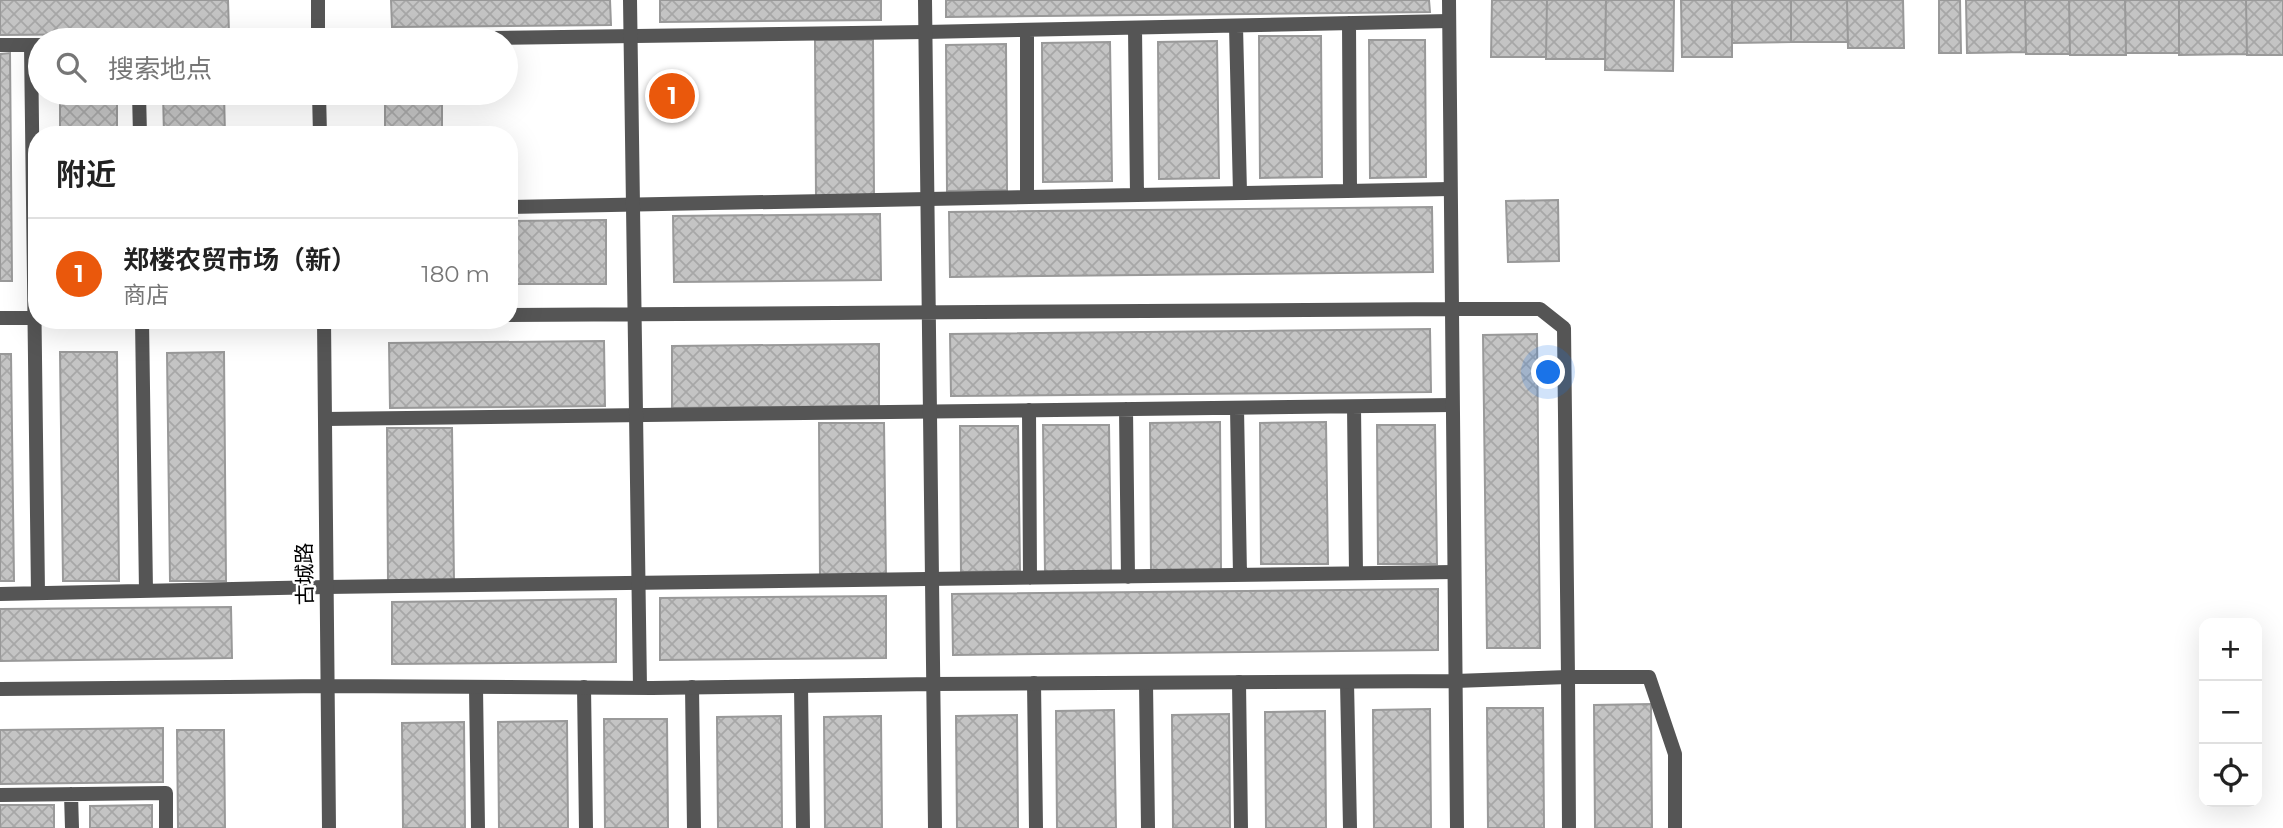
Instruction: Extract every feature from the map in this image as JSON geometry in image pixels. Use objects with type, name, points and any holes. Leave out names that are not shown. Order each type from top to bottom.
[{"type":"street","points":[[317,0],[318,28]]},
{"type":"street","points":[[630,0],[640,688]]},
{"type":"street","points":[[925,0],[935,828]]},
{"type":"street","points":[[1449,0],[1457,828]]},
{"type":"street","points":[[518,38],[1449,21]]},
{"type":"street","points":[[1349,23],[1350,191]]},
{"type":"street","points":[[1236,26],[1240,192]]},
{"type":"street","points":[[1135,28],[1137,195]]},
{"type":"street","points":[[1027,30],[1027,197]]},
{"type":"street","points":[[0,45],[28,45]]},
{"type":"street","points":[[35,105],[35,126]]},
{"type":"street","points":[[139,105],[140,126]]},
{"type":"street","points":[[319,105],[320,126]]},
{"type":"street","points":[[518,207],[1450,189]]},
{"type":"street","points":[[518,315],[1540,309],[1564,328],[1569,828]]},
{"type":"street","points":[[0,318],[28,318]]},
{"type":"street","points":[[35,329],[37,593]]},
{"type":"street","points":[[142,329],[146,591]]},
{"type":"street","name":"古城路","points":[[324,329],[329,828]]},
{"type":"street","points":[[325,419],[1452,405]]},
{"type":"street","points":[[1354,407],[1356,573]]},
{"type":"street","points":[[1237,408],[1240,575]]},
{"type":"street","points":[[1029,410],[1030,578]]},
{"type":"street","points":[[1126,410],[1128,577]]},
{"type":"street","points":[[0,594],[1454,572]]},
{"type":"street","points":[[0,689],[328,686],[640,688],[1648,677],[1675,754],[1675,828]]},
{"type":"street","points":[[1238,682],[1241,828]]},
{"type":"street","points":[[1347,682],[1350,828]]},
{"type":"street","points":[[1034,683],[1036,828]]},
{"type":"street","points":[[1146,683],[1148,828]]},
{"type":"street","points":[[801,686],[803,828]]},
{"type":"street","points":[[476,687],[478,828]]},
{"type":"street","points":[[584,687],[586,828]]},
{"type":"street","points":[[692,687],[694,828]]},
{"type":"street","points":[[0,795],[166,793],[166,828]]},
{"type":"street","points":[[71,794],[72,828]]},
{"type":"building","points":[[0,0],[228,0],[229,28],[28,28],[28,35],[0,35]]},
{"type":"building","points":[[391,0],[610,0],[611,25],[392,27]]},
{"type":"building","points":[[660,0],[881,0],[881,20],[660,22]]},
{"type":"building","points":[[946,0],[1429,0],[1430,12],[946,17]]},
{"type":"building","points":[[1492,0],[1547,0],[1546,57],[1491,57]]},
{"type":"building","points":[[1547,0],[1606,0],[1605,59],[1546,59]]},
{"type":"building","points":[[1606,0],[1674,0],[1673,71],[1605,70]]},
{"type":"building","points":[[1681,0],[1732,0],[1732,57],[1682,57]]},
{"type":"building","points":[[1732,0],[1791,0],[1791,42],[1732,43]]},
{"type":"building","points":[[1791,0],[1847,0],[1848,42],[1791,42]]},
{"type":"building","points":[[1847,0],[1903,0],[1904,48],[1848,48]]},
{"type":"building","points":[[1939,0],[1960,0],[1961,53],[1939,53]]},
{"type":"building","points":[[1966,0],[2025,0],[2026,52],[1967,53]]},
{"type":"building","points":[[2025,0],[2069,0],[2070,54],[2026,54]]},
{"type":"building","points":[[2069,0],[2125,0],[2126,55],[2070,55]]},
{"type":"building","points":[[2125,0],[2179,0],[2179,53],[2126,53]]},
{"type":"building","points":[[2179,0],[2246,0],[2247,54],[2179,55]]},
{"type":"building","points":[[2246,0],[2283,0],[2283,55],[2247,55]]},
{"type":"building","points":[[1259,36],[1321,36],[1322,177],[1260,178]]},
{"type":"building","points":[[815,40],[873,40],[874,197],[816,197]]},
{"type":"building","points":[[1369,40],[1425,40],[1426,177],[1370,178]]},
{"type":"building","points":[[1217,41],[1219,178],[1159,179],[1158,42]]},
{"type":"building","points":[[1110,42],[1112,181],[1043,182],[1042,43]]},
{"type":"building","points":[[1006,44],[1007,190],[947,191],[946,45]]},
{"type":"building","points":[[10,53],[12,281],[0,281],[0,54]]},
{"type":"building","points":[[60,105],[117,105],[117,126],[60,126]]},
{"type":"building","points":[[163,105],[224,105],[225,126],[164,126]]},
{"type":"building","points":[[385,105],[442,105],[442,126],[385,126]]},
{"type":"building","points":[[1558,200],[1559,261],[1508,262],[1506,201]]},
{"type":"building","points":[[1432,207],[1433,272],[950,277],[949,212]]},
{"type":"building","points":[[880,214],[881,280],[674,282],[673,216]]},
{"type":"building","points":[[606,220],[606,284],[518,284],[518,221]]},
{"type":"building","points":[[1430,329],[1431,392],[951,396],[950,334]]},
{"type":"building","points":[[1537,334],[1540,648],[1487,648],[1483,335]]},
{"type":"building","points":[[604,341],[605,406],[390,408],[389,343]]},
{"type":"building","points":[[879,344],[879,406],[672,408],[672,346]]},
{"type":"building","points":[[60,352],[117,352],[119,581],[63,581]]},
{"type":"building","points":[[224,352],[226,581],[170,581],[167,353]]},
{"type":"building","points":[[0,354],[11,354],[14,581],[0,581]]},
{"type":"building","points":[[1220,422],[1221,572],[1151,573],[1150,423]]},
{"type":"building","points":[[1326,422],[1328,564],[1261,564],[1260,423]]},
{"type":"building","points":[[819,423],[884,423],[886,577],[820,578]]},
{"type":"building","points":[[1043,425],[1109,425],[1111,571],[1045,572]]},
{"type":"building","points":[[1377,425],[1435,425],[1437,564],[1378,564]]},
{"type":"building","points":[[960,426],[1018,426],[1020,571],[961,572]]},
{"type":"building","points":[[387,428],[452,428],[454,582],[388,583]]},
{"type":"building","points":[[1438,589],[1438,650],[953,655],[952,594]]},
{"type":"building","points":[[886,596],[886,658],[660,660],[660,598]]},
{"type":"building","points":[[616,599],[616,662],[392,664],[392,602]]},
{"type":"building","points":[[231,607],[232,658],[0,661],[0,609]]},
{"type":"building","points":[[1651,704],[1652,828],[1595,828],[1594,705]]},
{"type":"building","points":[[1487,708],[1543,708],[1544,828],[1488,828]]},
{"type":"building","points":[[1430,709],[1431,828],[1374,828],[1373,710]]},
{"type":"building","points":[[1114,710],[1116,828],[1057,828],[1056,711]]},
{"type":"building","points":[[1325,711],[1326,828],[1266,828],[1265,712]]},
{"type":"building","points":[[1229,714],[1230,828],[1173,828],[1172,715]]},
{"type":"building","points":[[1017,715],[1018,828],[957,828],[956,716]]},
{"type":"building","points":[[781,716],[782,828],[718,828],[717,717]]},
{"type":"building","points":[[881,716],[882,828],[825,828],[824,717]]},
{"type":"building","points":[[604,719],[667,719],[668,828],[605,828]]},
{"type":"building","points":[[567,721],[568,828],[499,828],[498,722]]},
{"type":"building","points":[[464,722],[465,828],[403,828],[402,723]]},
{"type":"building","points":[[163,728],[163,782],[0,784],[0,730]]},
{"type":"building","points":[[177,730],[224,730],[225,828],[178,828]]},
{"type":"building","points":[[0,805],[54,805],[54,828],[0,828]]},
{"type":"building","points":[[152,805],[152,828],[90,828],[90,806]]},
{"type":"place","name":"郑楼农贸市场（新）","points":[[672,96]]}]
